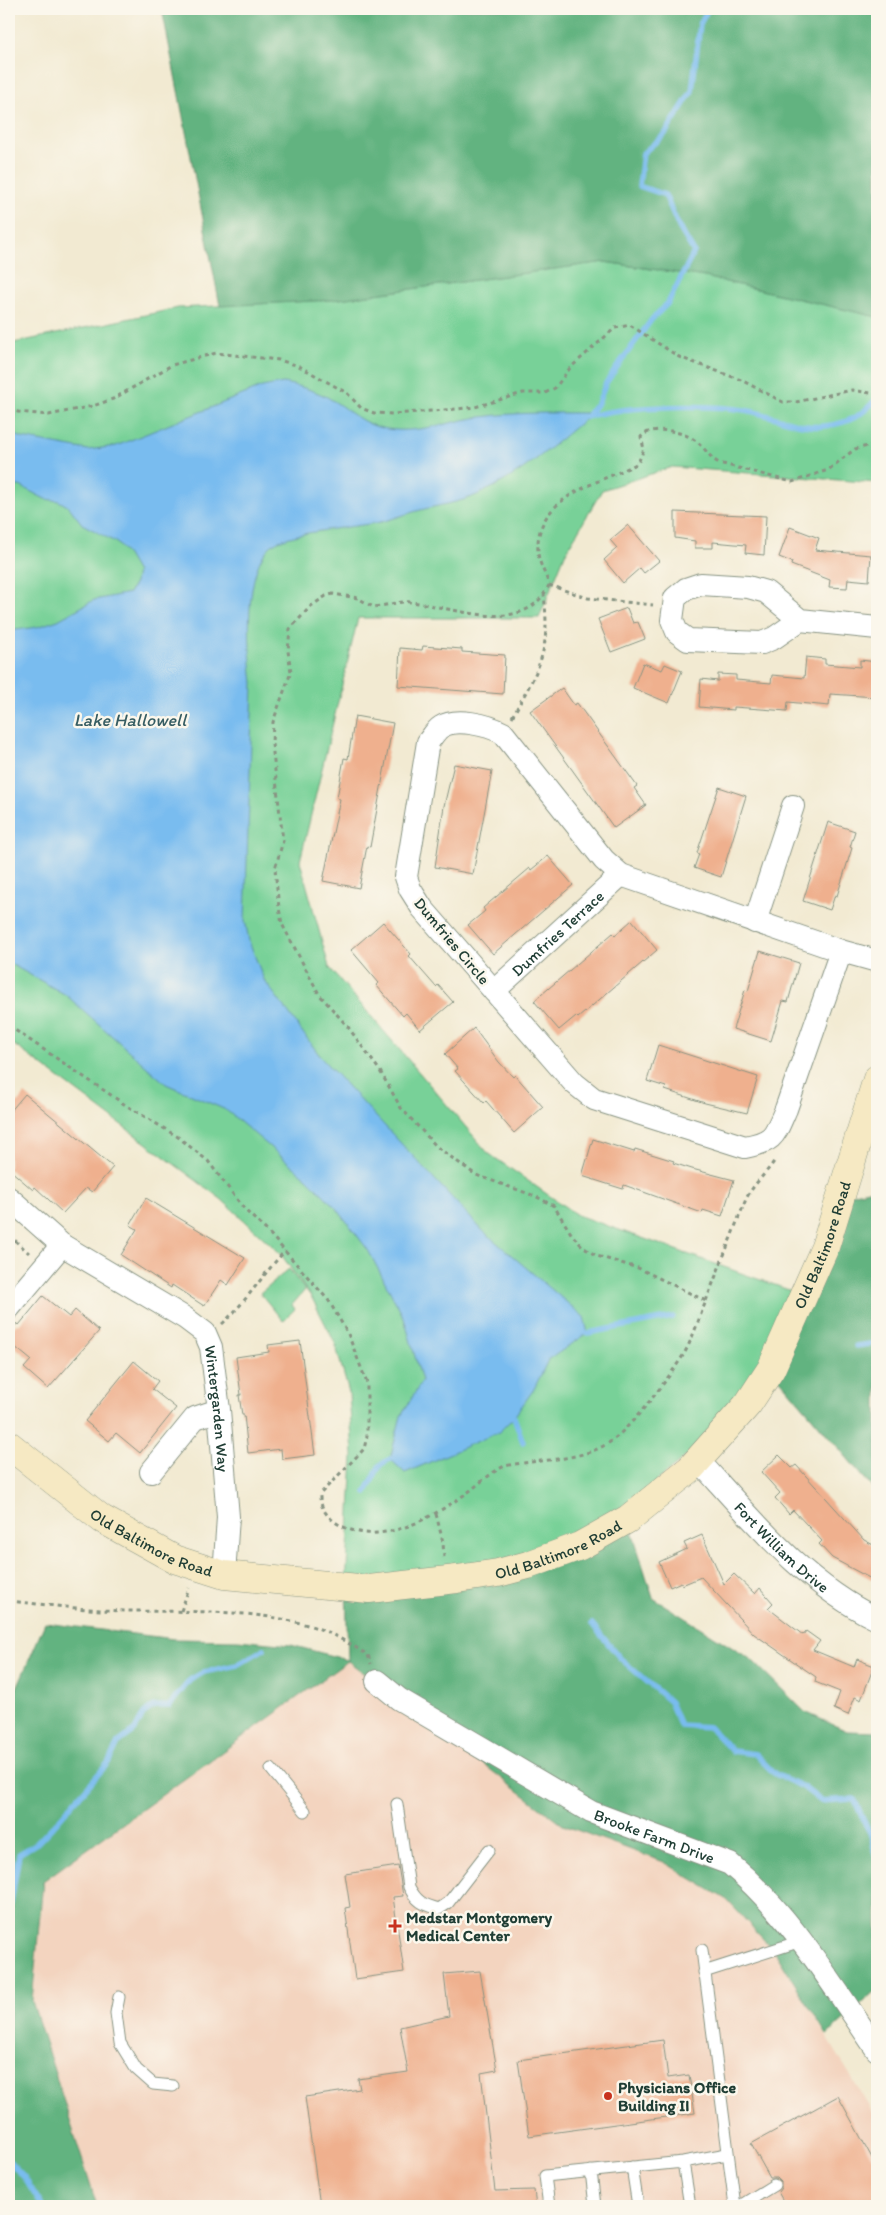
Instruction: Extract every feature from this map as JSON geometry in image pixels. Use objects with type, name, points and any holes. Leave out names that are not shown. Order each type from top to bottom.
[{"type":"street","points":[[800,620],[774,638],[762,643],[688,640],[676,632],[672,620],[675,598],[686,589],[701,584],[748,587],[766,592],[800,620],[877,628]]},
{"type":"street","name":"Dumfries Circle","points":[[503,733],[488,725],[450,722],[439,727],[428,742],[406,877],[410,889],[422,908],[574,1083],[594,1099],[745,1147],[764,1143],[776,1132]]},
{"type":"street","points":[[503,733],[604,860],[621,875],[841,951],[877,961]]},
{"type":"street","points":[[755,922],[793,806]]},
{"type":"street","name":"Dumfries Terrace","points":[[494,991],[621,875]]},
{"type":"street","points":[[776,1132],[841,951]]},
{"type":"street","name":"Old Baltimore Road","points":[[9,1445],[102,1520],[174,1559],[224,1575],[369,1589],[446,1581],[528,1566],[580,1546],[628,1519],[690,1469],[748,1404],[770,1369],[824,1247],[877,1080]]},
{"type":"street","name":"Wintergarden Way","points":[[9,1198],[62,1245],[185,1318],[205,1333],[208,1338],[211,1346],[220,1410],[228,1517],[224,1575]]},
{"type":"street","points":[[9,1308],[62,1245]]},
{"type":"street","points":[[151,1472],[196,1418],[220,1410]]},
{"type":"street","name":"Fort William Drive","points":[[698,1460],[785,1555],[856,1609],[877,1619]]},
{"type":"street","name":"Brooke Farm Drive","points":[[377,1681],[399,1699],[591,1812],[730,1864],[748,1880],[801,1940],[877,2050]]},
{"type":"lane","points":[[271,1770],[305,1811]]},
{"type":"lane","points":[[397,1804],[409,1887],[415,1899],[426,1905],[438,1909],[448,1903],[489,1850]]},
{"type":"lane","points":[[704,1972],[801,1940]]},
{"type":"lane","points":[[702,1950],[735,2206]]},
{"type":"lane","points":[[119,1997],[116,2013],[120,2043],[136,2068],[153,2084],[173,2086]]},
{"type":"lane","points":[[549,2206],[545,2176],[683,2162],[727,2154]]},
{"type":"lane","points":[[683,2162],[690,2206]]},
{"type":"lane","points":[[632,2167],[638,2206]]},
{"type":"lane","points":[[591,2171],[595,2206]]},
{"type":"lane","points":[[740,2206],[774,2185]]},
{"type":"path","points":[[9,409],[18,412],[49,415],[93,406],[113,400],[172,365],[216,353],[279,360],[299,366],[347,392],[361,408],[374,413],[394,414],[475,407],[523,393],[545,393],[555,388],[570,368],[615,328],[630,325],[679,357],[741,380],[783,402],[796,402],[852,390],[877,394]]},
{"type":"path","points":[[706,1301],[638,1268],[598,1256],[584,1248],[572,1235],[554,1206],[528,1193],[476,1175],[437,1147],[401,1108],[380,1071],[348,1027],[319,994],[282,924],[278,908],[276,869],[283,841],[272,744],[273,722],[290,672],[288,651],[290,629],[311,606],[326,596],[333,594],[358,598],[373,608],[409,602],[469,613],[497,615],[524,611],[544,595],[549,585],[538,554],[538,541],[547,517],[568,495],[638,463],[644,449],[641,437],[651,431],[681,433],[694,439],[712,459],[719,463],[792,482],[828,470],[855,449],[877,444]]},
{"type":"path","points":[[549,585],[588,598],[674,606]]},
{"type":"path","points":[[503,733],[540,666],[547,624],[544,595]]},
{"type":"path","points":[[9,1026],[178,1138],[208,1161],[245,1210],[285,1251],[329,1301],[348,1334],[367,1383],[367,1428],[364,1449],[320,1494],[324,1510],[330,1519],[352,1530],[367,1532],[404,1528],[436,1514],[504,1466],[565,1459],[601,1448],[614,1439],[635,1419],[684,1353],[752,1185],[768,1172],[777,1156],[776,1132]]},
{"type":"path","points":[[9,1235],[44,1266]]},
{"type":"path","points":[[208,1338],[237,1310],[260,1278],[285,1251]]},
{"type":"path","points":[[436,1514],[443,1542],[446,1581]]},
{"type":"path","points":[[9,1600],[132,1611],[217,1611],[310,1626],[331,1634],[368,1655],[377,1681]]},
{"type":"shaded area","name":"Medstar Montgomery Medical Center","points":[[348,1661],[563,1825],[670,1856],[727,1900],[775,1952],[877,2119],[877,2206],[97,2206],[32,2001],[42,1881]]},
{"type":"green space","points":[[162,9],[877,9],[877,317],[705,277],[605,262],[332,300],[220,306]]},
{"type":"green space","points":[[604,262],[705,277],[877,317],[877,483],[672,467],[602,490],[565,554],[539,618],[358,618],[300,861],[329,967],[488,1153],[577,1215],[803,1295],[748,1404],[580,1546],[346,1587],[353,1455],[349,1393],[335,1343],[312,1298],[280,1253],[221,1199],[9,1041],[9,344],[178,308],[332,300]]},
{"type":"green space","points":[[877,1188],[877,1490],[871,1486],[771,1369],[841,1196]]},
{"type":"green space","points":[[289,1269],[305,1290],[292,1305],[295,1309],[283,1321],[260,1293]]},
{"type":"green space","points":[[628,1519],[653,1598],[752,1660],[805,1712],[847,1731],[877,1732],[877,1989],[827,2035],[775,1952],[727,1900],[664,1862],[563,1825],[348,1661],[43,1881],[32,2001],[97,2206],[9,2206],[9,1706],[45,1623],[174,1639],[238,1640],[291,1645],[348,1660],[346,1587],[457,1579]]},
{"type":"water","name":"Lake Hallowell","points":[[283,383],[306,388],[334,401],[370,424],[399,430],[411,430],[494,415],[589,413],[587,417],[549,449],[522,469],[494,487],[472,497],[381,522],[293,536],[273,544],[263,555],[256,571],[252,589],[249,630],[253,683],[245,920],[249,941],[264,980],[323,1060],[483,1231],[584,1317],[588,1333],[548,1360],[534,1389],[514,1417],[499,1432],[405,1473],[390,1459],[401,1416],[422,1381],[404,1318],[368,1250],[338,1210],[308,1179],[226,1110],[166,1084],[66,995],[9,963],[9,631],[37,627],[58,620],[94,600],[129,593],[135,583],[137,572],[117,543],[82,524],[69,507],[59,501],[45,499],[20,486],[9,486],[9,432],[22,438],[88,450],[116,446],[262,387]]},
{"type":"building","points":[[675,512],[766,516],[764,555],[745,553],[746,545],[713,542],[713,548],[695,548],[695,541],[675,538]]},
{"type":"building","points":[[628,525],[659,561],[644,573],[640,568],[623,583],[604,560],[617,548],[610,540]]},
{"type":"building","points":[[790,527],[819,538],[815,550],[871,555],[869,581],[848,579],[847,588],[829,587],[830,580],[791,565],[792,562],[779,557]]},
{"type":"building","points":[[627,608],[633,623],[638,622],[645,639],[611,652],[598,619]]},
{"type":"building","points":[[423,646],[462,649],[462,652],[505,655],[503,694],[398,686],[400,648],[422,650]]},
{"type":"building","points":[[806,657],[825,659],[825,664],[860,667],[860,660],[877,662],[877,697],[830,694],[829,706],[788,702],[787,711],[734,707],[734,710],[699,707],[701,679],[718,681],[718,674],[736,675],[736,680],[771,683],[772,675],[804,678]]},
{"type":"building","points":[[643,663],[662,670],[665,664],[682,671],[669,703],[633,688]]},
{"type":"building","points":[[562,688],[574,705],[577,703],[637,786],[634,788],[646,805],[614,828],[530,711]]},
{"type":"building","points":[[355,716],[393,723],[370,847],[367,846],[359,888],[323,881],[340,799],[337,798],[344,758],[348,759]]},
{"type":"building","points":[[454,764],[492,771],[473,874],[435,867],[444,806]]},
{"type":"building","points":[[719,787],[746,796],[721,877],[694,868],[699,854],[697,853]]},
{"type":"building","points":[[828,822],[855,831],[850,847],[852,848],[837,896],[835,895],[830,910],[803,901]]},
{"type":"building","points":[[548,856],[573,885],[493,954],[468,925],[485,911],[483,908],[530,868],[531,870]]},
{"type":"building","points":[[632,920],[657,950],[578,1018],[576,1016],[559,1030],[534,1001],[613,933],[615,935]]},
{"type":"building","points":[[383,922],[436,987],[438,985],[453,1002],[420,1030],[406,1013],[403,1016],[376,985],[379,983],[351,950]]},
{"type":"building","points":[[760,951],[799,963],[788,1002],[783,1001],[771,1041],[733,1029],[745,990],[748,991]]},
{"type":"building","points":[[474,1028],[499,1062],[513,1077],[515,1075],[543,1107],[514,1133],[486,1101],[484,1103],[455,1071],[458,1069],[445,1054]]},
{"type":"building","points":[[658,1045],[758,1077],[747,1113],[705,1103],[665,1090],[666,1087],[647,1081]]},
{"type":"building","points":[[25,1094],[113,1167],[92,1192],[86,1188],[63,1213],[35,1187],[33,1190],[9,1169],[9,1113]]},
{"type":"building","points":[[593,1139],[634,1152],[635,1149],[674,1161],[673,1163],[692,1169],[734,1180],[722,1216],[703,1210],[702,1213],[624,1185],[623,1189],[582,1176]]},
{"type":"building","points":[[146,1198],[245,1258],[228,1285],[221,1280],[204,1306],[172,1285],[171,1288],[121,1255],[137,1229],[130,1225]]},
{"type":"building","points":[[43,1296],[69,1317],[75,1310],[99,1331],[48,1389],[24,1368],[31,1360],[9,1342],[9,1334],[17,1323],[19,1325]]},
{"type":"building","points":[[300,1341],[315,1455],[282,1459],[281,1449],[248,1453],[244,1415],[242,1415],[239,1395],[241,1395],[236,1357],[269,1352],[268,1345]]},
{"type":"building","points":[[134,1361],[158,1381],[152,1389],[176,1408],[140,1453],[116,1433],[109,1441],[85,1421]]},
{"type":"building","points":[[779,1455],[792,1468],[796,1465],[864,1540],[877,1547],[877,1582],[832,1558],[819,1544],[822,1541],[793,1510],[789,1514],[775,1498],[780,1493],[761,1472]]},
{"type":"building","points":[[702,1535],[724,1584],[734,1574],[755,1594],[760,1588],[773,1603],[768,1608],[803,1635],[806,1631],[820,1641],[813,1650],[854,1667],[857,1659],[874,1666],[861,1700],[855,1697],[848,1715],[834,1709],[840,1692],[815,1682],[816,1677],[754,1634],[701,1577],[682,1585],[681,1582],[670,1587],[659,1562],[687,1549],[684,1543]]},
{"type":"building","points":[[398,1866],[403,1896],[393,1897],[404,1972],[355,1979],[345,1908],[350,1907],[345,1874]]},
{"type":"building","points":[[480,1971],[497,2070],[481,2073],[495,2191],[534,2190],[536,2206],[320,2206],[305,2097],[360,2089],[358,2079],[408,2072],[400,2027],[449,2016],[444,1974]]},
{"type":"building","name":"Physicians Office Building II","points":[[663,2040],[668,2078],[689,2075],[695,2113],[529,2136],[518,2060]]},
{"type":"building","points":[[838,2096],[877,2167],[877,2206],[786,2206],[778,2192],[781,2188],[781,2182],[777,2178],[770,2178],[751,2144]]},
{"type":"waterway","points":[[589,413],[598,403],[606,383],[622,360],[652,319],[668,303],[694,252],[679,227],[665,195],[639,186],[643,153],[665,134],[692,91],[700,24],[708,9]]},
{"type":"waterway","points":[[587,417],[603,413],[647,408],[720,408],[758,413],[799,425],[816,427],[848,421],[866,410],[877,398]]},
{"type":"waterway","points":[[588,1333],[673,1317]]},
{"type":"waterway","points":[[856,1346],[877,1343]]},
{"type":"waterway","points":[[514,1417],[523,1442]]},
{"type":"waterway","points":[[366,1492],[380,1465],[390,1459]]},
{"type":"waterway","points":[[592,1624],[620,1658],[670,1702],[680,1725],[709,1727],[732,1751],[755,1754],[775,1774],[803,1787],[821,1801],[854,1799],[872,1838],[877,1863]]},
{"type":"waterway","points":[[9,1914],[19,1854],[37,1843],[55,1824],[108,1763],[118,1743],[135,1730],[144,1713],[154,1706],[169,1706],[190,1680],[204,1672],[237,1665],[264,1649]]},
{"type":"waterway","points":[[9,2161],[24,2177],[42,2206]]},
{"type":"place","name":"Medstar Montgomery Medical Center","points":[[395,1926]]},
{"type":"place","name":"Physicians Office Building II","points":[[608,2096]]}]
